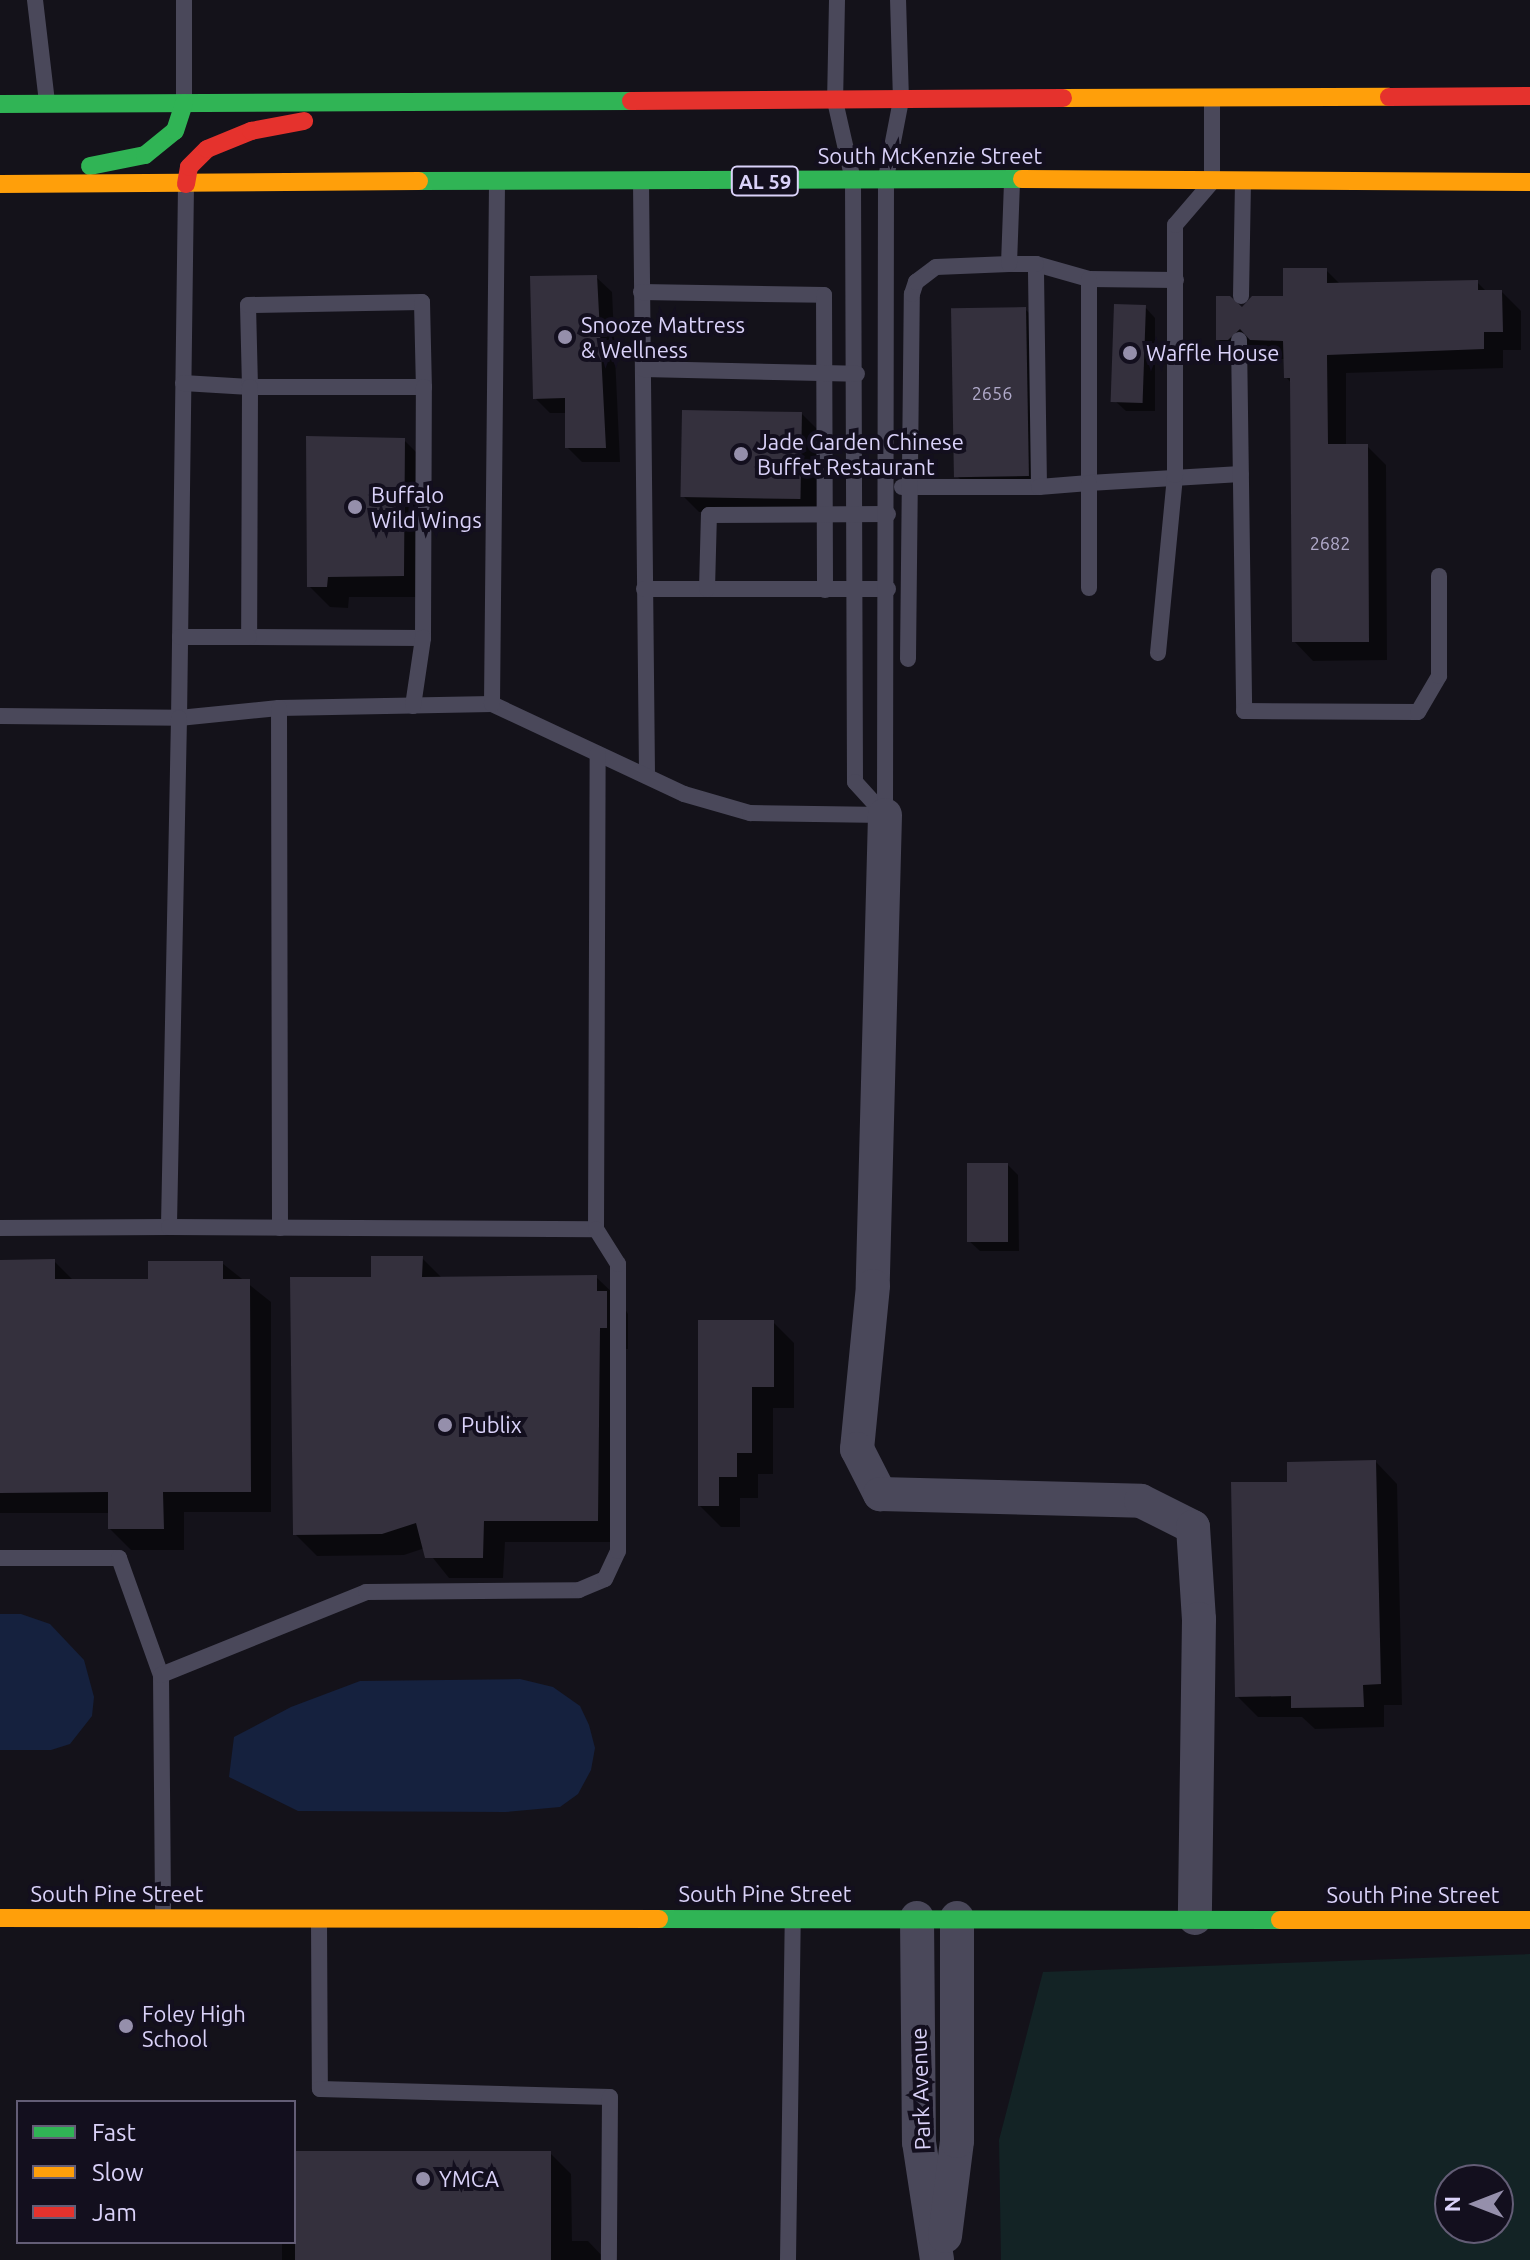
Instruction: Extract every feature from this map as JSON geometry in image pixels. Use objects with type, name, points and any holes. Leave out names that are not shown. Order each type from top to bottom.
[{"type":"main road","points":[[0,104],[1530,96]]},
{"type":"main road","points":[[186,184],[189,167],[207,149],[251,131],[412,102]]},
{"type":"main road","points":[[0,171],[111,165],[145,155],[175,131],[184,103]]},
{"type":"main road","name":"South McKenzie Street","points":[[0,184],[886,178],[1530,182]]},
{"type":"main road","name":"South Pine Street","points":[[0,1918],[793,1916],[1530,1920]]},
{"type":"street","points":[[885,815],[873,1286],[857,1449],[880,1494],[1141,1501],[1193,1527],[1199,1619],[1195,1918]]},
{"type":"street","name":"Park Avenue","points":[[917,1918],[919,2142],[939,2260]]},
{"type":"street","name":"Park Avenue","points":[[939,2260],[957,2141],[957,1918]]},
{"type":"lane","points":[[35,0],[47,103]]},
{"type":"lane","points":[[184,0],[184,103]]},
{"type":"lane","points":[[837,0],[835,101],[853,180],[858,589],[855,782],[885,815]]},
{"type":"lane","points":[[885,815],[888,589],[886,178],[901,100],[898,0]]},
{"type":"lane","points":[[1158,653],[1175,475],[1175,225],[1212,182],[1212,98]]},
{"type":"lane","points":[[1009,264],[1012,179]]},
{"type":"lane","points":[[641,182],[647,776]]},
{"type":"lane","points":[[1241,296],[1243,182]]},
{"type":"lane","points":[[492,704],[497,183]]},
{"type":"lane","points":[[169,1227],[186,184]]},
{"type":"lane","points":[[908,659],[909,487],[916,282],[947,264],[1036,264],[1089,279],[1176,280]]},
{"type":"lane","points":[[1036,264],[1039,487]]},
{"type":"lane","points":[[1089,279],[1089,588]]},
{"type":"lane","points":[[641,292],[824,295],[825,590]]},
{"type":"lane","points":[[249,637],[248,305],[422,302],[423,638],[413,706]]},
{"type":"lane","points":[[1239,340],[1244,711],[1418,712],[1439,676],[1439,576]]},
{"type":"lane","points":[[643,369],[857,374]]},
{"type":"lane","points":[[183,383],[250,387],[424,387]]},
{"type":"lane","points":[[888,487],[1039,487],[1175,475],[1241,474]]},
{"type":"lane","points":[[707,589],[709,515],[888,514]]},
{"type":"lane","points":[[644,589],[888,589]]},
{"type":"lane","points":[[180,637],[423,638]]},
{"type":"lane","points":[[0,716],[179,718],[279,708],[492,704],[647,776],[750,813],[885,815]]},
{"type":"lane","points":[[279,708],[280,1228]]},
{"type":"lane","points":[[161,1675],[366,1592],[579,1590],[605,1579],[618,1551],[618,1264],[596,1229],[598,754]]},
{"type":"lane","points":[[0,1228],[596,1229]]},
{"type":"lane","points":[[0,1558],[119,1558],[161,1675],[163,1917]]},
{"type":"lane","points":[[788,2260],[793,1916]]},
{"type":"lane","points":[[319,1919],[320,2089],[610,2097],[609,2260]]},
{"type":"shaded area","points":[[1530,1954],[1530,2260],[1001,2260],[999,2140],[1043,1972]]},
{"type":"water","points":[[0,1614],[21,1614],[50,1624],[84,1660],[94,1697],[92,1716],[70,1744],[51,1750],[0,1750]]},
{"type":"water","points":[[520,1679],[553,1687],[580,1706],[589,1725],[595,1748],[591,1770],[578,1794],[560,1807],[506,1812],[298,1811],[229,1777],[234,1737],[291,1707],[360,1681]]},
{"type":"building","points":[[1283,268],[1327,268],[1327,283],[1478,280],[1478,290],[1502,290],[1503,332],[1484,332],[1484,349],[1327,355],[1328,444],[1368,444],[1369,642],[1292,642],[1290,378],[1284,378],[1283,341],[1250,340],[1240,329],[1228,340],[1216,340],[1216,296],[1230,296],[1242,307],[1252,296],[1283,296]]},
{"type":"building","name":"Snooze Mattress & Wellness","points":[[597,275],[606,448],[565,448],[565,398],[533,399],[530,276]]},
{"type":"building","name":"Waffle House","points":[[1114,304],[1146,305],[1143,403],[1111,402]]},
{"type":"building","points":[[1026,307],[1029,476],[954,477],[951,308]]},
{"type":"building","name":"Jade Garden Chinese Buffet Restaurant","points":[[682,410],[802,412],[800,499],[680,497]]},
{"type":"building","name":"Buffalo Wild Wings","points":[[306,436],[405,438],[404,576],[328,577],[327,587],[307,587]]},
{"type":"building","points":[[967,1163],[1008,1163],[1008,1242],[967,1242]]},
{"type":"building","name":"Publix","points":[[371,1256],[423,1256],[422,1277],[597,1275],[597,1291],[607,1291],[607,1328],[600,1328],[598,1521],[484,1521],[483,1558],[425,1558],[416,1523],[382,1534],[293,1535],[290,1277],[371,1277]]},
{"type":"building","points":[[55,1259],[55,1279],[148,1279],[148,1261],[223,1261],[223,1279],[250,1279],[251,1492],[163,1492],[164,1529],[108,1529],[108,1492],[0,1493],[0,1260]]},
{"type":"building","points":[[698,1320],[774,1320],[774,1387],[752,1387],[752,1453],[737,1453],[737,1477],[719,1477],[719,1506],[698,1506]]},
{"type":"building","points":[[1376,1460],[1381,1684],[1363,1685],[1364,1707],[1291,1708],[1291,1696],[1235,1697],[1231,1482],[1287,1482],[1287,1462]]},
{"type":"building","name":"YMCA","points":[[296,2151],[551,2151],[551,2260],[295,2260]]},
{"type":"traffic: fast","points":[[0,104],[631,101]]},
{"type":"traffic: fast","points":[[90,166],[145,155],[175,131],[184,103]]},
{"type":"traffic: fast","points":[[419,181],[1022,179]]},
{"type":"traffic: fast","points":[[659,1919],[1280,1920]]},
{"type":"traffic: slow","points":[[1063,98],[1389,97]]},
{"type":"traffic: slow","points":[[1022,179],[1530,182]]},
{"type":"traffic: slow","points":[[0,184],[419,181]]},
{"type":"traffic: slow","points":[[0,1918],[659,1919]]},
{"type":"traffic: slow","points":[[1280,1920],[1530,1920]]},
{"type":"traffic: jam","points":[[1389,97],[1530,96]]},
{"type":"traffic: jam","points":[[631,101],[1063,98]]},
{"type":"traffic: jam","points":[[186,184],[189,167],[207,149],[251,131],[304,121]]},
{"type":"place","name":"Snooze Mattress & Wellness","points":[[565,337]]},
{"type":"place","name":"Waffle House","points":[[1130,353]]},
{"type":"place","name":"Jade Garden Chinese Buffet Restaurant","points":[[741,454]]},
{"type":"place","name":"Buffalo Wild Wings","points":[[355,507]]},
{"type":"place","name":"Publix","points":[[445,1425]]},
{"type":"place","name":"Foley High School","points":[[126,2026]]},
{"type":"place","name":"YMCA","points":[[423,2179]]}]
